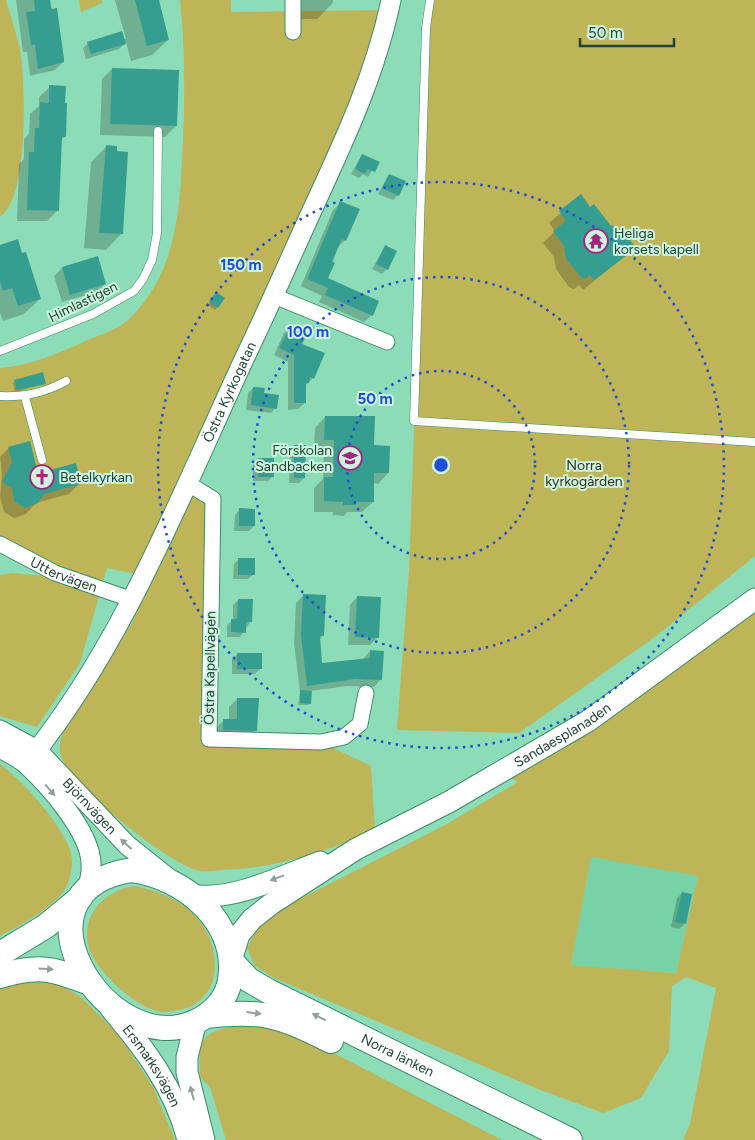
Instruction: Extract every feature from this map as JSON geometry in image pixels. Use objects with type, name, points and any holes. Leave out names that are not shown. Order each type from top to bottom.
[{"type":"highway","points":[[0,954],[46,926],[104,878],[132,870],[157,876],[185,890],[216,920],[227,939],[232,960],[229,986],[225,996],[201,1019],[176,1028],[146,1024],[123,1014],[96,991],[55,970],[41,968],[0,976]]},
{"type":"highway","points":[[85,893],[70,924],[70,938],[78,966],[96,991]]},
{"type":"highway","name":"Norra länken","points":[[232,960],[249,980],[268,991],[570,1140]]},
{"type":"highway","name":"Norra länken","points":[[201,1019],[248,1012],[272,1015],[287,1020],[535,1140]]},
{"type":"main road","name":"Sandaesplanaden","points":[[232,960],[234,944],[252,919],[271,904],[356,849],[449,802],[588,721],[755,599]]},
{"type":"main road","name":"Sandaesplanaden","points":[[185,890],[217,897],[239,891],[356,849]]},
{"type":"main road","name":"Ersmarksvägen","points":[[96,991],[152,1059],[169,1090],[188,1140]]},
{"type":"main road","name":"Ersmarksvägen","points":[[201,1019],[187,1057],[187,1072],[204,1140]]},
{"type":"street","points":[[293,0],[293,32]]},
{"type":"street","name":"Östra Kyrkogatan","points":[[32,757],[103,653],[187,483],[274,296],[364,93],[379,51],[391,0]]},
{"type":"street","points":[[274,296],[387,342]]},
{"type":"street","name":"Östra Kapellvägen","points":[[187,483],[213,499],[209,740],[321,742],[344,738],[360,724],[366,693]]},
{"type":"street","name":"Uttervägen","points":[[0,544],[54,572],[130,600]]},
{"type":"street","name":"Björnvägen","points":[[0,730],[127,845],[185,890]]},
{"type":"street","name":"Björnvägen","points":[[0,748],[32,757],[87,845],[92,864],[85,893]]},
{"type":"lane","points":[[430,0],[426,28],[414,421],[755,442]]},
{"type":"lane","name":"Himlastigen","points":[[0,351],[93,314],[134,290],[143,279],[152,260],[157,233],[158,131]]},
{"type":"lane","points":[[0,396],[25,397],[48,390],[66,381]]},
{"type":"lane","points":[[25,397],[42,460]]},
{"type":"shaded area","points":[[591,856],[698,876],[676,973],[571,965]]},
{"type":"green space","points":[[0,0],[6,0],[20,48],[24,116],[23,142],[16,188],[9,206],[0,217]]},
{"type":"green space","points":[[79,0],[102,0],[102,3],[81,12]]},
{"type":"green space","points":[[180,0],[231,0],[231,12],[389,10],[379,51],[187,483],[213,499],[209,739],[321,742],[371,766],[375,830],[319,852],[280,863],[241,869],[207,871],[199,871],[184,865],[165,854],[122,822],[82,786],[68,769],[60,752],[61,739],[67,723],[132,623],[151,577],[107,568],[80,663],[37,727],[0,716],[0,575],[12,573],[67,578],[0,543],[0,368],[43,359],[118,327],[127,321],[144,302],[157,281],[167,260],[173,237],[178,214],[180,190],[184,88]]},
{"type":"green space","name":"Norra kyrkogården","points":[[430,0],[755,0],[755,556],[656,636],[519,733],[397,730],[409,570]]},
{"type":"green space","points":[[755,599],[755,1140],[683,1140],[690,1124],[716,988],[686,977],[672,986],[669,1051],[641,1098],[603,1113],[538,1089],[274,978],[255,966],[247,948],[259,926],[290,904],[445,825],[518,782],[500,773]],"holes":[[[591,857],[698,876],[676,973],[571,965]]]},
{"type":"green space","points":[[0,764],[32,794],[55,822],[70,849],[72,860],[69,881],[57,899],[38,914],[0,936]]},
{"type":"green space","points":[[134,886],[160,893],[176,901],[191,912],[205,929],[211,942],[215,969],[212,982],[206,994],[197,1003],[183,1009],[167,1012],[143,1005],[120,989],[100,968],[93,957],[87,936],[91,915],[104,899],[113,893]]},
{"type":"green space","points":[[48,978],[81,997],[119,1035],[153,1087],[175,1140],[0,1140],[0,982]]},
{"type":"green space","points":[[252,1025],[275,1029],[322,1047],[502,1140],[226,1140],[210,1087],[200,1077],[200,1048],[205,1039],[216,1031]]},
{"type":"building","points":[[34,0],[50,0],[51,9],[57,8],[64,59],[64,62],[38,69],[35,45],[31,45],[26,12],[35,11]]},
{"type":"building","points":[[135,0],[159,0],[169,40],[147,46]]},
{"type":"building","points":[[122,31],[126,44],[91,54],[87,42]]},
{"type":"building","points":[[112,68],[179,70],[177,126],[110,124]]},
{"type":"building","points":[[49,85],[66,86],[66,137],[62,137],[59,211],[27,210],[29,152],[34,152],[35,128],[39,128],[40,102],[49,103]]},
{"type":"building","points":[[106,145],[117,146],[117,151],[128,152],[123,234],[99,233]]},
{"type":"building","points":[[362,154],[380,162],[375,172],[367,169],[365,174],[355,169]]},
{"type":"building","points":[[389,174],[406,181],[399,196],[382,188]]},
{"type":"building","name":"Heliga korsets kapell","points":[[581,194],[590,207],[594,204],[611,226],[613,225],[618,231],[621,228],[636,248],[594,280],[590,275],[585,279],[580,276],[566,259],[564,246],[553,231],[566,221],[559,211]]},
{"type":"building","points":[[340,201],[360,209],[346,241],[342,239],[332,261],[335,263],[328,278],[379,301],[373,316],[325,295],[328,288],[307,279]]},
{"type":"building","points":[[18,239],[22,253],[26,252],[41,299],[18,306],[12,288],[3,291],[0,281],[0,245]]},
{"type":"building","points":[[385,245],[397,251],[388,270],[376,264]]},
{"type":"building","points":[[98,256],[106,284],[70,295],[62,267]]},
{"type":"building","points":[[216,292],[225,298],[218,308],[209,302]]},
{"type":"building","points":[[291,325],[308,333],[302,344],[325,353],[314,379],[310,377],[309,383],[306,383],[306,403],[294,403],[294,355],[279,348]]},
{"type":"building","points":[[43,372],[46,384],[17,390],[14,380]]},
{"type":"building","points":[[253,387],[265,388],[264,393],[279,395],[277,409],[251,405]]},
{"type":"building","points":[[325,416],[375,416],[374,445],[390,446],[389,473],[374,473],[374,502],[356,502],[356,505],[343,505],[343,502],[324,501],[324,477],[333,477],[334,440],[324,440]]},
{"type":"building","name":"Betelkyrkan","points":[[30,441],[36,465],[46,471],[76,463],[81,484],[44,494],[38,503],[25,508],[14,501],[12,488],[2,482],[12,462],[8,447]]},
{"type":"building","points":[[294,445],[306,445],[305,478],[294,478]]},
{"type":"building","points":[[258,458],[274,458],[274,477],[258,477]]},
{"type":"building","points":[[239,508],[255,509],[255,526],[239,526]]},
{"type":"building","points":[[238,558],[255,558],[255,575],[238,575]]},
{"type":"building","points":[[303,594],[326,595],[324,636],[320,636],[322,663],[370,658],[370,650],[384,651],[382,680],[355,679],[307,686],[301,635]]},
{"type":"building","points":[[357,596],[381,597],[379,638],[355,637]]},
{"type":"building","points":[[238,599],[253,599],[252,622],[246,622],[246,633],[231,632],[231,619],[237,619]]},
{"type":"building","points":[[237,653],[262,653],[262,669],[237,669]]},
{"type":"building","points":[[300,690],[312,691],[311,704],[300,703]]},
{"type":"building","points":[[237,698],[259,698],[257,731],[223,730],[223,719],[237,719]]},
{"type":"building","points":[[682,892],[692,894],[686,924],[675,922]]},
{"type":"place","name":"Heliga korsets kapell","points":[[596,241]]},
{"type":"place","name":"Förskolan Sandbacken","points":[[350,458]]},
{"type":"place","name":"Betelkyrkan","points":[[42,477]]}]
